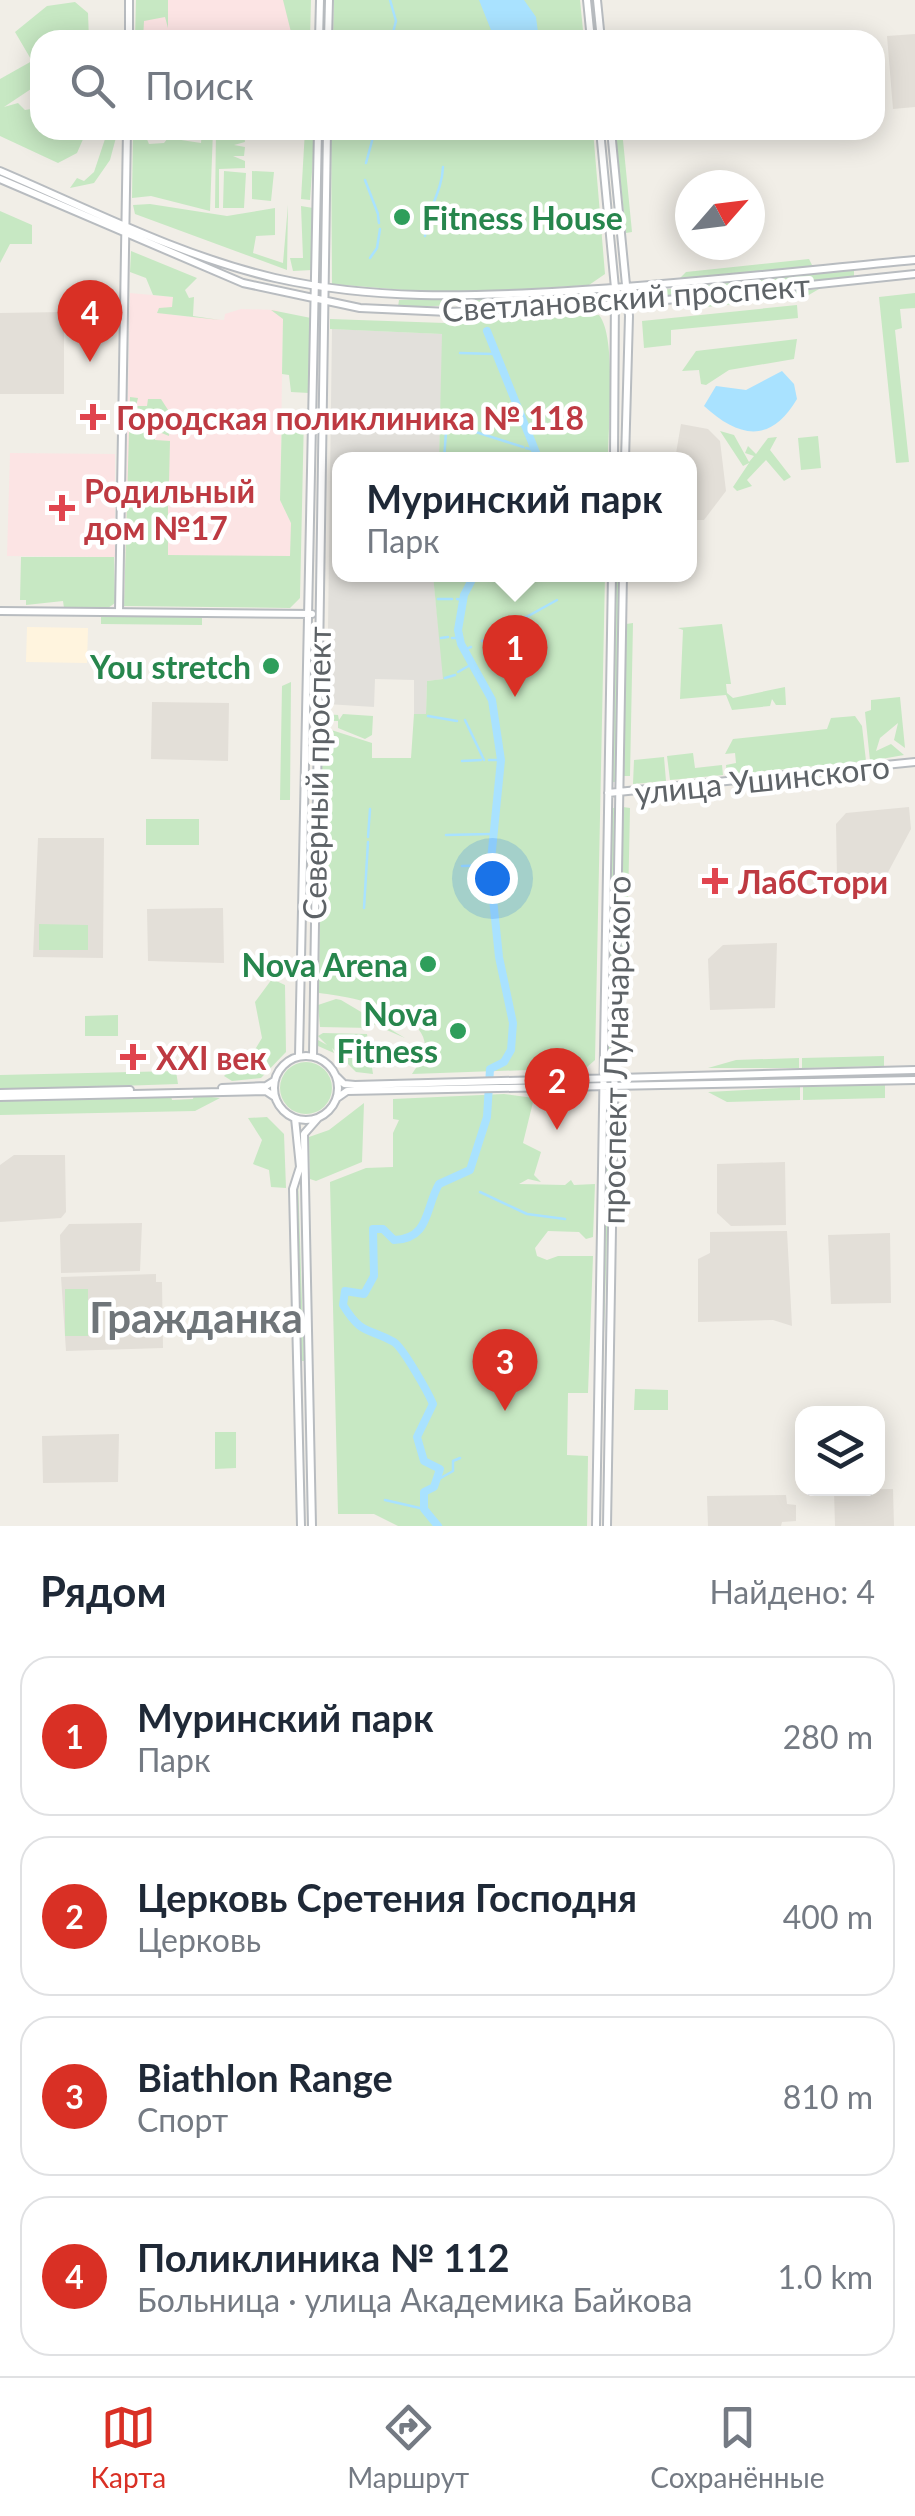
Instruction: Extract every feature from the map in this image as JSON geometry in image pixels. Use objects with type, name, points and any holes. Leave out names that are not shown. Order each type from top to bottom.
[{"type":"main road","points":[[129,0],[129,30]]},
{"type":"main road","points":[[320,0],[320,30]]},
{"type":"main road","points":[[328,30],[329,0]]},
{"type":"main road","points":[[586,0],[590,30]]},
{"type":"main road","points":[[597,0],[601,30]]},
{"type":"main road","points":[[120,612],[127,140]]},
{"type":"main road","name":"Северный проспект","points":[[300,1056],[314,614],[320,302],[318,140]]},
{"type":"main road","name":"Северный проспект","points":[[320,287],[327,140]]},
{"type":"main road","points":[[601,140],[615,288],[614,452]]},
{"type":"main road","points":[[612,140],[628,304],[625,452]]},
{"type":"main road","name":"Светлановский проспект","points":[[0,171],[243,283],[320,302],[391,310],[628,304],[915,274]]},
{"type":"main road","name":"Светлановский проспект","points":[[0,179],[206,258],[320,287],[392,296],[450,298],[627,288],[915,260]]},
{"type":"main road","points":[[391,310],[396,303],[392,296]]},
{"type":"main road","name":"проспект Луначарского","points":[[596,1526],[612,582]]},
{"type":"main road","name":"проспект Луначарского","points":[[607,1526],[623,582]]},
{"type":"main road","points":[[0,611],[314,614]]},
{"type":"main road","name":"Северный проспект","points":[[313,1056],[314,614]]},
{"type":"main road","name":"улица Ушинского","points":[[608,794],[915,762]]},
{"type":"main road","points":[[275,1097],[274,1081],[283,1064],[300,1056],[313,1056],[328,1063],[346,1085],[476,1085]]},
{"type":"main road","points":[[312,1526],[304,1134],[337,1098],[347,1092],[603,1075],[915,1070]]},
{"type":"main road","points":[[337,1077],[337,1098]]},
{"type":"main road","points":[[502,1084],[616,1088],[915,1080]]},
{"type":"main road","points":[[0,1095],[228,1088],[274,1081]]},
{"type":"main road","points":[[0,1095],[266,1091],[295,1118],[300,1167],[293,1188],[301,1526]]},
{"type":"main road","points":[[295,1118],[318,1118]]},
{"type":"main road","points":[[598,1401],[609,1401]]},
{"type":"shaded area","points":[[137,0],[301,0],[300,30],[136,30]]},
{"type":"shaded area","points":[[915,34],[915,107],[893,109],[887,36]]},
{"type":"shaded area","points":[[130,293],[173,297],[172,315],[224,320],[225,314],[241,309],[278,310],[283,318],[280,500],[291,523],[290,592],[124,598]]},
{"type":"shaded area","points":[[64,312],[64,394],[0,394],[0,313]]},
{"type":"shaded area","points":[[332,329],[443,334],[439,452],[332,452],[332,582],[434,582],[444,679],[427,681],[426,714],[414,714],[414,680],[375,679],[374,707],[327,704]]},
{"type":"shaded area","points":[[681,424],[708,429],[720,441],[726,491],[704,520],[697,520],[697,452],[676,452]]},
{"type":"shaded area","name":"Родильный дом №17","points":[[10,453],[115,454],[115,557],[7,556]]},
{"type":"shaded area","points":[[27,627],[88,628],[87,663],[26,662]]},
{"type":"shaded area","points":[[152,702],[229,703],[228,761],[151,759]]},
{"type":"shaded area","points":[[909,807],[911,829],[886,876],[837,877],[836,824],[846,813]]},
{"type":"shaded area","points":[[38,838],[104,838],[103,958],[33,957]]},
{"type":"shaded area","points":[[223,908],[224,963],[148,961],[147,909]]},
{"type":"shaded area","points":[[777,943],[775,1008],[710,1010],[708,959],[723,945]]},
{"type":"shaded area","points":[[14,1155],[65,1155],[66,1212],[61,1218],[0,1222],[0,1165]]},
{"type":"shaded area","points":[[785,1162],[786,1225],[731,1226],[717,1213],[717,1164]]},
{"type":"shaded area","points":[[142,1223],[140,1271],[61,1273],[60,1235],[69,1224]]},
{"type":"shaded area","points":[[787,1231],[792,1326],[773,1320],[698,1322],[698,1259],[710,1253],[710,1232]]},
{"type":"shaded area","points":[[890,1233],[891,1303],[831,1304],[828,1235]]},
{"type":"shaded area","points":[[156,1274],[156,1282],[162,1282],[163,1348],[66,1351],[61,1277]]},
{"type":"shaded area","points":[[119,1434],[118,1482],[43,1483],[42,1436]]},
{"type":"shaded area","points":[[885,1489],[893,1489],[894,1526],[835,1526],[834,1496],[885,1496]]},
{"type":"shaded area","points":[[786,1495],[787,1504],[796,1505],[796,1521],[782,1522],[781,1526],[708,1526],[707,1496]]},
{"type":"green space","points":[[136,0],[168,0],[168,28],[165,17],[144,21],[144,30],[135,30]]},
{"type":"green space","points":[[283,0],[311,0],[310,30],[290,30]]},
{"type":"green space","points":[[334,0],[580,0],[583,30],[333,30]]},
{"type":"green space","points":[[75,2],[88,13],[89,30],[30,30],[30,58],[15,32],[47,6]]},
{"type":"green space","points":[[30,62],[30,90],[4,107],[18,103],[25,110],[30,109],[30,140],[83,140],[77,153],[58,163],[0,136],[0,79]]},
{"type":"green space","points":[[105,140],[115,140],[110,160],[94,183],[70,188],[77,178],[84,181],[94,172]]},
{"type":"green space","points":[[133,140],[147,140],[149,144],[213,140],[210,211],[151,196],[132,198]]},
{"type":"green space","points":[[216,140],[245,140],[234,145],[245,147],[244,156],[233,156],[245,161],[245,168],[219,169],[219,208],[215,208]]},
{"type":"green space","points":[[304,140],[314,140],[310,200],[301,199]]},
{"type":"green space","points":[[331,140],[594,140],[605,274],[589,285],[451,294],[332,284]]},
{"type":"green space","points":[[616,140],[623,140],[632,232],[626,233]]},
{"type":"green space","points":[[224,171],[246,173],[244,208],[223,208]]},
{"type":"green space","points":[[252,171],[274,172],[271,201],[252,199]]},
{"type":"green space","points":[[133,205],[227,216],[275,208],[275,235],[256,236],[253,253],[283,263],[288,205],[287,270],[135,214]]},
{"type":"green space","points":[[301,206],[313,208],[312,270],[293,271],[290,258],[303,258]]},
{"type":"green space","points":[[0,211],[32,225],[32,244],[10,244],[0,263]]},
{"type":"green space","points":[[131,251],[197,278],[185,290],[189,298],[194,297],[193,316],[220,320],[157,313],[159,308],[172,307],[173,297],[153,295],[146,278],[130,272]]},
{"type":"green space","points":[[809,259],[813,267],[679,279],[686,272]]},
{"type":"green space","points":[[854,270],[854,276],[642,299],[641,292]]},
{"type":"green space","points":[[819,289],[807,296],[697,308],[681,303]]},
{"type":"green space","points":[[915,293],[915,308],[900,309],[902,328],[895,330],[909,462],[896,463],[879,297]]},
{"type":"green space","points":[[602,294],[603,301],[398,307],[399,300]]},
{"type":"green space","points":[[797,305],[798,318],[671,330],[671,345],[644,348],[642,321]]},
{"type":"green space","points":[[271,310],[311,318],[309,393],[291,392],[289,375],[282,374],[283,319]]},
{"type":"green space","points":[[599,315],[605,326],[610,362],[608,452],[439,452],[442,334],[330,329],[330,319],[445,323]]},
{"type":"green space","points":[[797,339],[794,359],[729,370],[706,385],[701,384],[699,370],[682,371],[696,351]]},
{"type":"green space","points":[[130,397],[138,398],[136,406],[147,406],[148,399],[161,399],[170,413],[169,436],[149,428],[144,433],[146,438],[154,435],[155,440],[170,441],[169,483],[161,483],[160,493],[168,494],[168,523],[161,526],[161,520],[154,521],[154,533],[168,531],[168,555],[290,556],[291,523],[280,500],[282,415],[304,415],[300,598],[290,608],[124,606]]},
{"type":"green space","points":[[720,431],[734,435],[749,462],[754,456],[745,453],[748,446],[756,454],[768,438],[777,437],[770,450],[791,477],[784,481],[766,460],[747,480],[752,486],[737,491],[733,487],[749,463],[743,466]]},
{"type":"green space","points":[[818,436],[821,468],[801,470],[798,438]]},
{"type":"green space","points":[[21,557],[114,557],[115,603],[108,608],[64,608],[63,601],[26,605],[26,600],[20,600]]},
{"type":"green space","points":[[434,582],[605,582],[595,1060],[586,1068],[412,1074],[425,1046],[412,1023],[382,1007],[319,993],[322,727],[372,743],[372,758],[411,758],[414,714],[426,714],[427,681],[443,679]]},
{"type":"green space","points":[[616,582],[619,582],[616,782]]},
{"type":"green space","points":[[101,616],[202,616],[202,625],[101,624]]},
{"type":"green space","points":[[633,623],[630,776],[623,776],[626,624]]},
{"type":"green space","points":[[722,624],[731,684],[726,684],[727,693],[733,698],[785,687],[786,705],[776,705],[772,699],[770,706],[732,710],[726,695],[680,699],[683,630],[678,628]]},
{"type":"green space","points":[[291,682],[290,800],[280,800],[282,686]]},
{"type":"green space","points":[[900,697],[905,748],[894,740],[898,723],[880,738],[876,751],[891,744],[904,755],[870,761],[865,712],[871,710],[871,700]]},
{"type":"green space","points":[[324,714],[338,715],[339,720],[343,714],[373,716],[372,735],[365,739],[338,728],[338,721],[324,721]]},
{"type":"green space","points":[[855,716],[862,726],[866,761],[727,775],[726,765],[736,763],[735,753],[725,754],[733,739],[827,729],[831,718]]},
{"type":"green space","points":[[693,753],[695,768],[722,765],[723,775],[670,780],[667,756]]},
{"type":"green space","points":[[664,757],[666,781],[633,784],[634,760]]},
{"type":"green space","points":[[623,807],[630,808],[626,1000],[620,999]]},
{"type":"green space","points":[[612,808],[615,808],[608,1058]]},
{"type":"green space","points":[[146,819],[199,819],[199,845],[146,845]]},
{"type":"green space","points":[[39,924],[88,925],[88,950],[39,950]]},
{"type":"green space","points":[[272,979],[285,985],[286,1052],[261,1078],[232,1081],[224,1076],[238,1061],[250,1059],[214,1059],[219,1048],[225,1055],[253,1053],[262,1038],[255,1002]]},
{"type":"green space","points":[[336,999],[405,1038],[373,1024],[371,1028],[320,1027],[318,1005]]},
{"type":"green space","points":[[118,1015],[118,1036],[85,1036],[85,1016]]},
{"type":"green space","points":[[367,1034],[373,1074],[356,1072],[332,1048],[334,1053],[318,1046],[318,1040],[327,1045],[318,1036]]},
{"type":"green space","points":[[884,1056],[884,1066],[802,1068],[802,1058]]},
{"type":"green space","points":[[799,1058],[799,1068],[708,1068],[736,1060]]},
{"type":"green space","points":[[306,1062],[325,1069],[332,1088],[325,1107],[306,1114],[287,1107],[280,1088],[287,1069]]},
{"type":"green space","points":[[176,1071],[178,1084],[0,1090],[0,1075]]},
{"type":"green space","points":[[885,1085],[885,1098],[803,1100],[803,1087]]},
{"type":"green space","points":[[800,1087],[800,1100],[727,1102],[708,1092]]},
{"type":"green space","points":[[504,1094],[534,1098],[523,1143],[541,1152],[534,1175],[541,1182],[528,1179],[519,1184],[565,1185],[571,1180],[574,1185],[595,1184],[593,1237],[586,1239],[579,1232],[548,1231],[535,1248],[537,1256],[547,1260],[558,1256],[593,1256],[588,1393],[568,1393],[567,1455],[588,1456],[587,1526],[398,1526],[374,1514],[338,1514],[330,1182],[366,1168],[393,1167],[393,1133],[399,1120],[393,1119],[393,1099]]},
{"type":"green space","points":[[194,1095],[220,1098],[195,1111],[0,1115],[0,1100],[171,1096],[172,1100],[193,1099]]},
{"type":"green space","points":[[364,1103],[362,1162],[316,1181],[310,1179],[309,1137],[329,1130]]},
{"type":"green space","points":[[608,1106],[611,1106],[602,1398]]},
{"type":"green space","points":[[267,1117],[284,1134],[286,1188],[271,1187],[269,1170],[253,1164],[262,1140],[248,1118]]},
{"type":"green space","points":[[298,1180],[304,1361],[300,1361]]},
{"type":"green space","points":[[65,1289],[88,1289],[88,1336],[65,1336]]},
{"type":"green space","points":[[635,1389],[668,1390],[668,1410],[634,1410]]},
{"type":"green space","points":[[215,1432],[236,1432],[236,1468],[215,1469]]},
{"type":"water","points":[[479,0],[524,0],[536,17],[538,30],[491,30]]},
{"type":"water","points":[[782,371],[794,384],[797,399],[787,414],[765,430],[741,430],[704,406],[716,386],[746,390]]},
{"type":"waterway","points":[[390,0],[396,21],[394,30]]},
{"type":"waterway","points":[[366,163],[372,140]]},
{"type":"waterway","points":[[425,236],[443,167]]},
{"type":"waterway","points":[[365,180],[378,214]]},
{"type":"waterway","points":[[378,216],[379,223]]},
{"type":"waterway","points":[[370,258],[377,248],[380,229]]},
{"type":"waterway","points":[[487,331],[536,452]]},
{"type":"waterway","points":[[460,353],[493,354]]},
{"type":"waterway","points":[[457,426],[523,447]]},
{"type":"waterway","points":[[445,452],[446,432]]},
{"type":"waterway","points":[[526,448],[537,451]]},
{"type":"waterway","points":[[438,1526],[424,1509],[424,1492],[434,1487],[440,1469],[424,1461],[417,1437],[433,1404],[398,1346],[361,1326],[343,1305],[345,1291],[364,1294],[374,1276],[373,1229],[383,1229],[394,1240],[414,1234],[425,1221],[439,1184],[470,1170],[487,1117],[490,1069],[504,1062],[511,1050],[513,1023],[499,957],[490,870],[501,760],[492,700],[461,644],[458,630],[464,595],[471,582]]},
{"type":"waterway","points":[[438,599],[452,599]]},
{"type":"waterway","points":[[457,599],[464,600]]},
{"type":"waterway","points":[[503,630],[557,600]]},
{"type":"waterway","points":[[482,641],[499,633]]},
{"type":"waterway","points":[[441,638],[448,637]]},
{"type":"waterway","points":[[452,638],[459,638]]},
{"type":"waterway","points":[[464,650],[471,647]]},
{"type":"waterway","points":[[458,672],[472,664]]},
{"type":"waterway","points":[[445,678],[455,675]]},
{"type":"waterway","points":[[428,716],[457,721]]},
{"type":"waterway","points":[[465,720],[484,760]]},
{"type":"waterway","points":[[462,761],[481,760]]},
{"type":"waterway","points":[[489,760],[501,760]]},
{"type":"waterway","points":[[368,837],[370,809]]},
{"type":"waterway","points":[[446,835],[491,834]]},
{"type":"waterway","points":[[364,908],[368,842]]},
{"type":"waterway","points":[[462,866],[490,865]]},
{"type":"waterway","points":[[480,1192],[527,1214],[565,1219]]},
{"type":"waterway","points":[[439,1479],[453,1471],[453,1461],[460,1458]]},
{"type":"waterway","points":[[385,1500],[424,1509]]},
{"type":"place","name":"Fitness House","points":[[402,217]]},
{"type":"place","name":"Поликлиника № 112","points":[[90,362]]},
{"type":"place","name":"Городская поликлиника № 118","points":[[93,417]]},
{"type":"place","name":"Родильный дом №17","points":[[62,508]]},
{"type":"place","name":"You stretch","points":[[271,666]]},
{"type":"place","name":"Муринский парк","points":[[515,697]]},
{"type":"place","name":"ЛабСтори","points":[[715,881]]},
{"type":"place","name":"Nova Arena","points":[[428,964]]},
{"type":"place","name":"Nova Fitness","points":[[458,1031]]},
{"type":"place","name":"XXI век","points":[[133,1057]]},
{"type":"place","name":"Церковь Сретения Господня","points":[[557,1130]]},
{"type":"place","name":"Biathlon Range","points":[[505,1411]]},
{"type":"district","name":"Гражданка","points":[[196,1317]]}]
